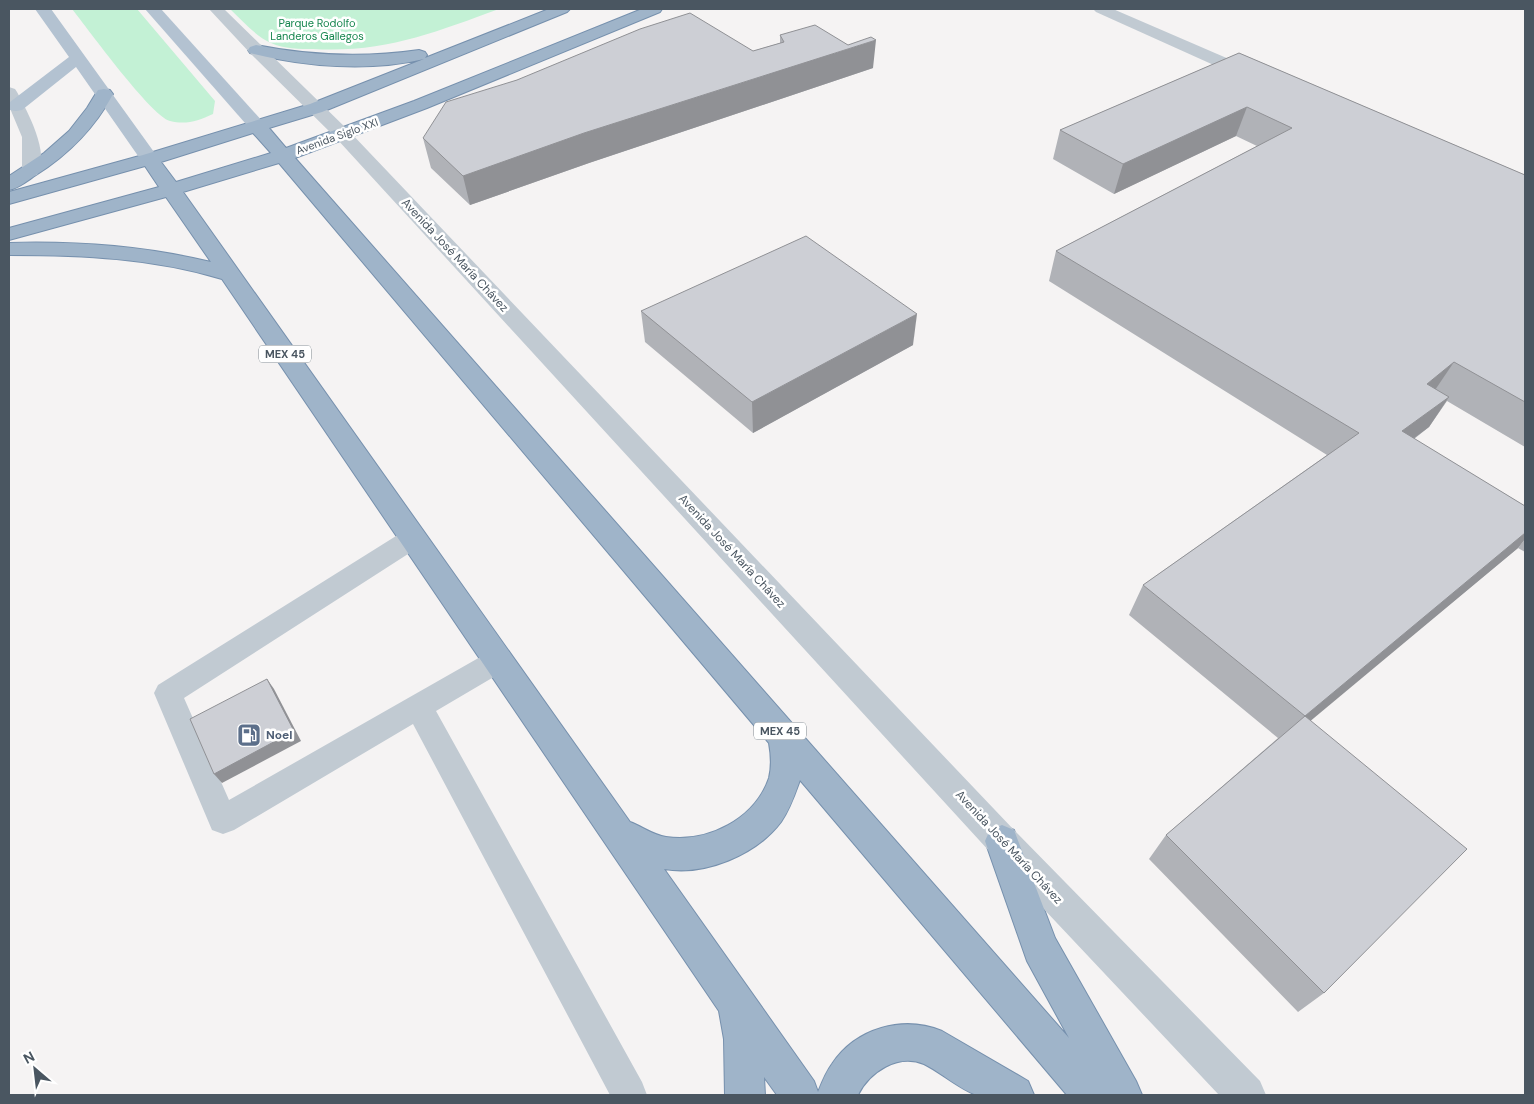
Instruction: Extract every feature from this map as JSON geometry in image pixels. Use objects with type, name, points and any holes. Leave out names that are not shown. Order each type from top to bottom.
[{"type":"highway","points":[[9,198],[150,159],[316,108],[465,46],[562,9]]},
{"type":"highway","name":"Avenida Siglo XXI","points":[[9,234],[282,156],[343,134],[654,9]]},
{"type":"highway","points":[[256,50],[297,59],[343,62],[393,59],[465,46]]},
{"type":"highway","points":[[9,184],[32,170],[72,139],[87,124],[104,94]]},
{"type":"highway","name":"MEX 45","points":[[258,127],[1093,1095]]},
{"type":"highway","name":"MEX 45","points":[[150,159],[621,834],[800,1095]]},
{"type":"highway","points":[[9,249],[75,248],[129,251],[199,265],[231,275]]},
{"type":"highway","points":[[621,834],[644,847],[671,854],[699,852],[726,845],[750,831],[767,815],[779,796],[786,776],[787,755],[784,735]]},
{"type":"highway","points":[[1002,841],[1040,948],[1122,1095]]},
{"type":"highway","points":[[736,1002],[743,1039],[744,1095]]},
{"type":"highway","points":[[837,1095],[846,1077],[866,1055],[885,1046],[906,1042],[928,1045],[1014,1095]]},
{"type":"main road","name":"MEX 45","points":[[43,9],[150,159]]},
{"type":"main road","name":"MEX 45","points":[[154,9],[258,127]]},
{"type":"main road","points":[[12,99],[78,58]]},
{"type":"street","name":"Avenida José María Chávez","points":[[216,9],[343,134],[1002,841],[1246,1095]]},
{"type":"street","points":[[1101,9],[1264,81]]},
{"type":"lane","points":[[12,99],[30,130],[32,170]]},
{"type":"lane","points":[[413,538],[168,693],[223,820],[499,660]]},
{"type":"lane","points":[[418,706],[630,1095]]},
{"type":"green space","points":[[72,9],[137,9],[215,101],[213,114],[181,123],[170,121],[161,116],[135,89]]},
{"type":"green space","name":"Parque Rodolfo Landeros Gallegos","points":[[230,9],[499,9],[430,33],[386,44],[363,48],[297,49],[276,45],[265,40]]},
{"type":"building","points":[[690,13],[753,51],[784,42],[780,35],[815,25],[848,45],[871,37],[876,40],[584,133],[463,176],[423,138],[446,102],[517,80],[640,29]]},
{"type":"building","points":[[1239,53],[1525,175],[1525,402],[1454,362],[1427,384],[1449,397],[1402,431],[1525,506],[1525,533],[1305,716],[1143,585],[1359,433],[1056,251],[1292,128],[1247,107],[1123,164],[1060,130]]},
{"type":"building","points":[[806,236],[917,314],[752,402],[641,311]]},
{"type":"building","name":"Noel","points":[[267,679],[294,731],[214,774],[190,719]]},
{"type":"building","points":[[1305,716],[1467,849],[1324,993],[1166,835]]},
{"type":"place","name":"Noel","points":[[249,735]]}]
